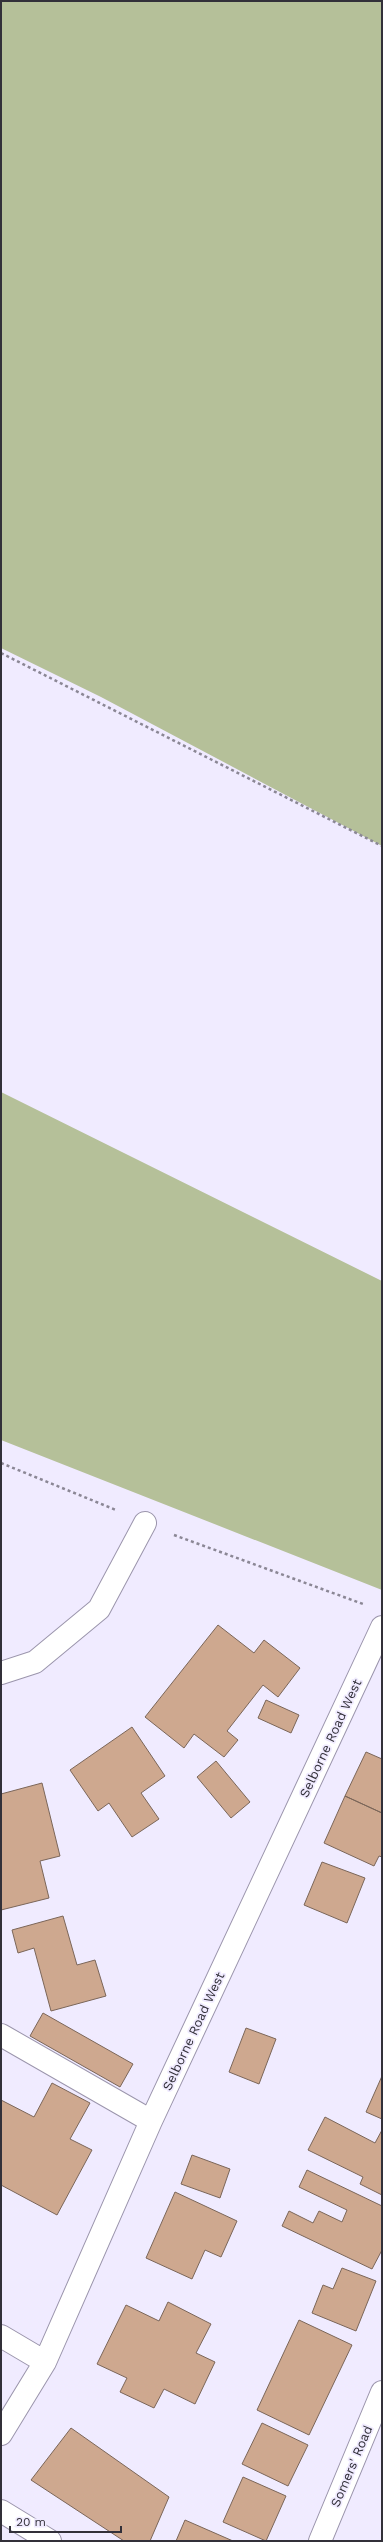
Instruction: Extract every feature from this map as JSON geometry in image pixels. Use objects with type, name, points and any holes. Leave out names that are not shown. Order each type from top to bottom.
[{"type":"street","points":[[1,1673],[35,1662],[99,1609],[145,1523]]},
{"type":"street","name":"Selborne Road West","points":[[1,2434],[45,2362],[151,2121],[382,1627]]},
{"type":"street","points":[[1,2035],[151,2121]]},
{"type":"street","points":[[1,2336],[45,2362]]},
{"type":"street","name":"Somers' Road","points":[[320,2541],[382,2392]]},
{"type":"street","points":[[1,2511],[50,2541]]},
{"type":"path","points":[[1,653],[382,846]]},
{"type":"path","points":[[1,1463],[177,1537],[367,1605]]},
{"type":"green space","points":[[1,1],[382,1],[382,846],[101,697],[1,648]]},
{"type":"green space","points":[[1,1092],[382,1281],[382,1590],[1,1440]]},
{"type":"building","points":[[218,1625],[254,1653],[264,1640],[300,1668],[278,1697],[263,1685],[227,1731],[238,1740],[224,1757],[194,1734],[184,1748],[145,1717]]},
{"type":"building","points":[[266,1700],[299,1715],[291,1733],[258,1718]]},
{"type":"building","points":[[132,1727],[165,1776],[141,1793],[159,1819],[132,1837],[109,1803],[98,1811],[70,1770]]},
{"type":"building","points":[[366,1752],[382,1759],[382,1813],[345,1796]]},
{"type":"building","points":[[216,1761],[250,1802],[231,1818],[197,1777]]},
{"type":"building","points":[[42,1783],[60,1856],[40,1861],[49,1898],[1,1910],[1,1794]]},
{"type":"building","points":[[345,1796],[382,1813],[382,1857],[379,1856],[374,1866],[324,1843]]},
{"type":"building","points":[[322,1862],[365,1878],[347,1923],[304,1905]]},
{"type":"building","points":[[63,1916],[77,1965],[95,1960],[106,1996],[51,2011],[34,1948],[18,1953],[12,1930]]},
{"type":"building","points":[[43,2013],[133,2064],[120,2087],[30,2036]]},
{"type":"building","points":[[246,2028],[276,2039],[259,2084],[229,2072]]},
{"type":"building","points":[[382,2076],[382,2119],[366,2112]]},
{"type":"building","points":[[52,2083],[90,2103],[70,2139],[92,2150],[57,2215],[1,2185],[1,2100],[34,2117]]},
{"type":"building","points":[[325,2117],[375,2143],[382,2130],[382,2195],[360,2184],[363,2177],[308,2150]]},
{"type":"building","points":[[192,2155],[230,2169],[220,2198],[181,2184]]},
{"type":"building","points":[[307,2170],[382,2206],[382,2250],[372,2269],[282,2226],[289,2211],[313,2223],[319,2211],[342,2222],[347,2210],[299,2187]]},
{"type":"building","points":[[175,2192],[237,2221],[221,2257],[205,2250],[192,2279],[146,2258]]},
{"type":"building","points":[[342,2268],[376,2281],[356,2331],[312,2313],[323,2285],[333,2289]]},
{"type":"building","points":[[168,2302],[211,2324],[196,2353],[215,2362],[195,2404],[164,2389],[154,2408],[120,2392],[127,2378],[97,2364],[126,2305],[159,2321]]},
{"type":"building","points":[[299,2320],[352,2345],[309,2435],[257,2410]]},
{"type":"building","points":[[262,2423],[308,2445],[288,2486],[242,2464]]},
{"type":"building","points":[[71,2428],[169,2497],[150,2541],[124,2541],[31,2480]]},
{"type":"building","points":[[243,2477],[286,2496],[266,2541],[223,2522]]},
{"type":"building","points":[[185,2520],[233,2541],[176,2541]]}]
